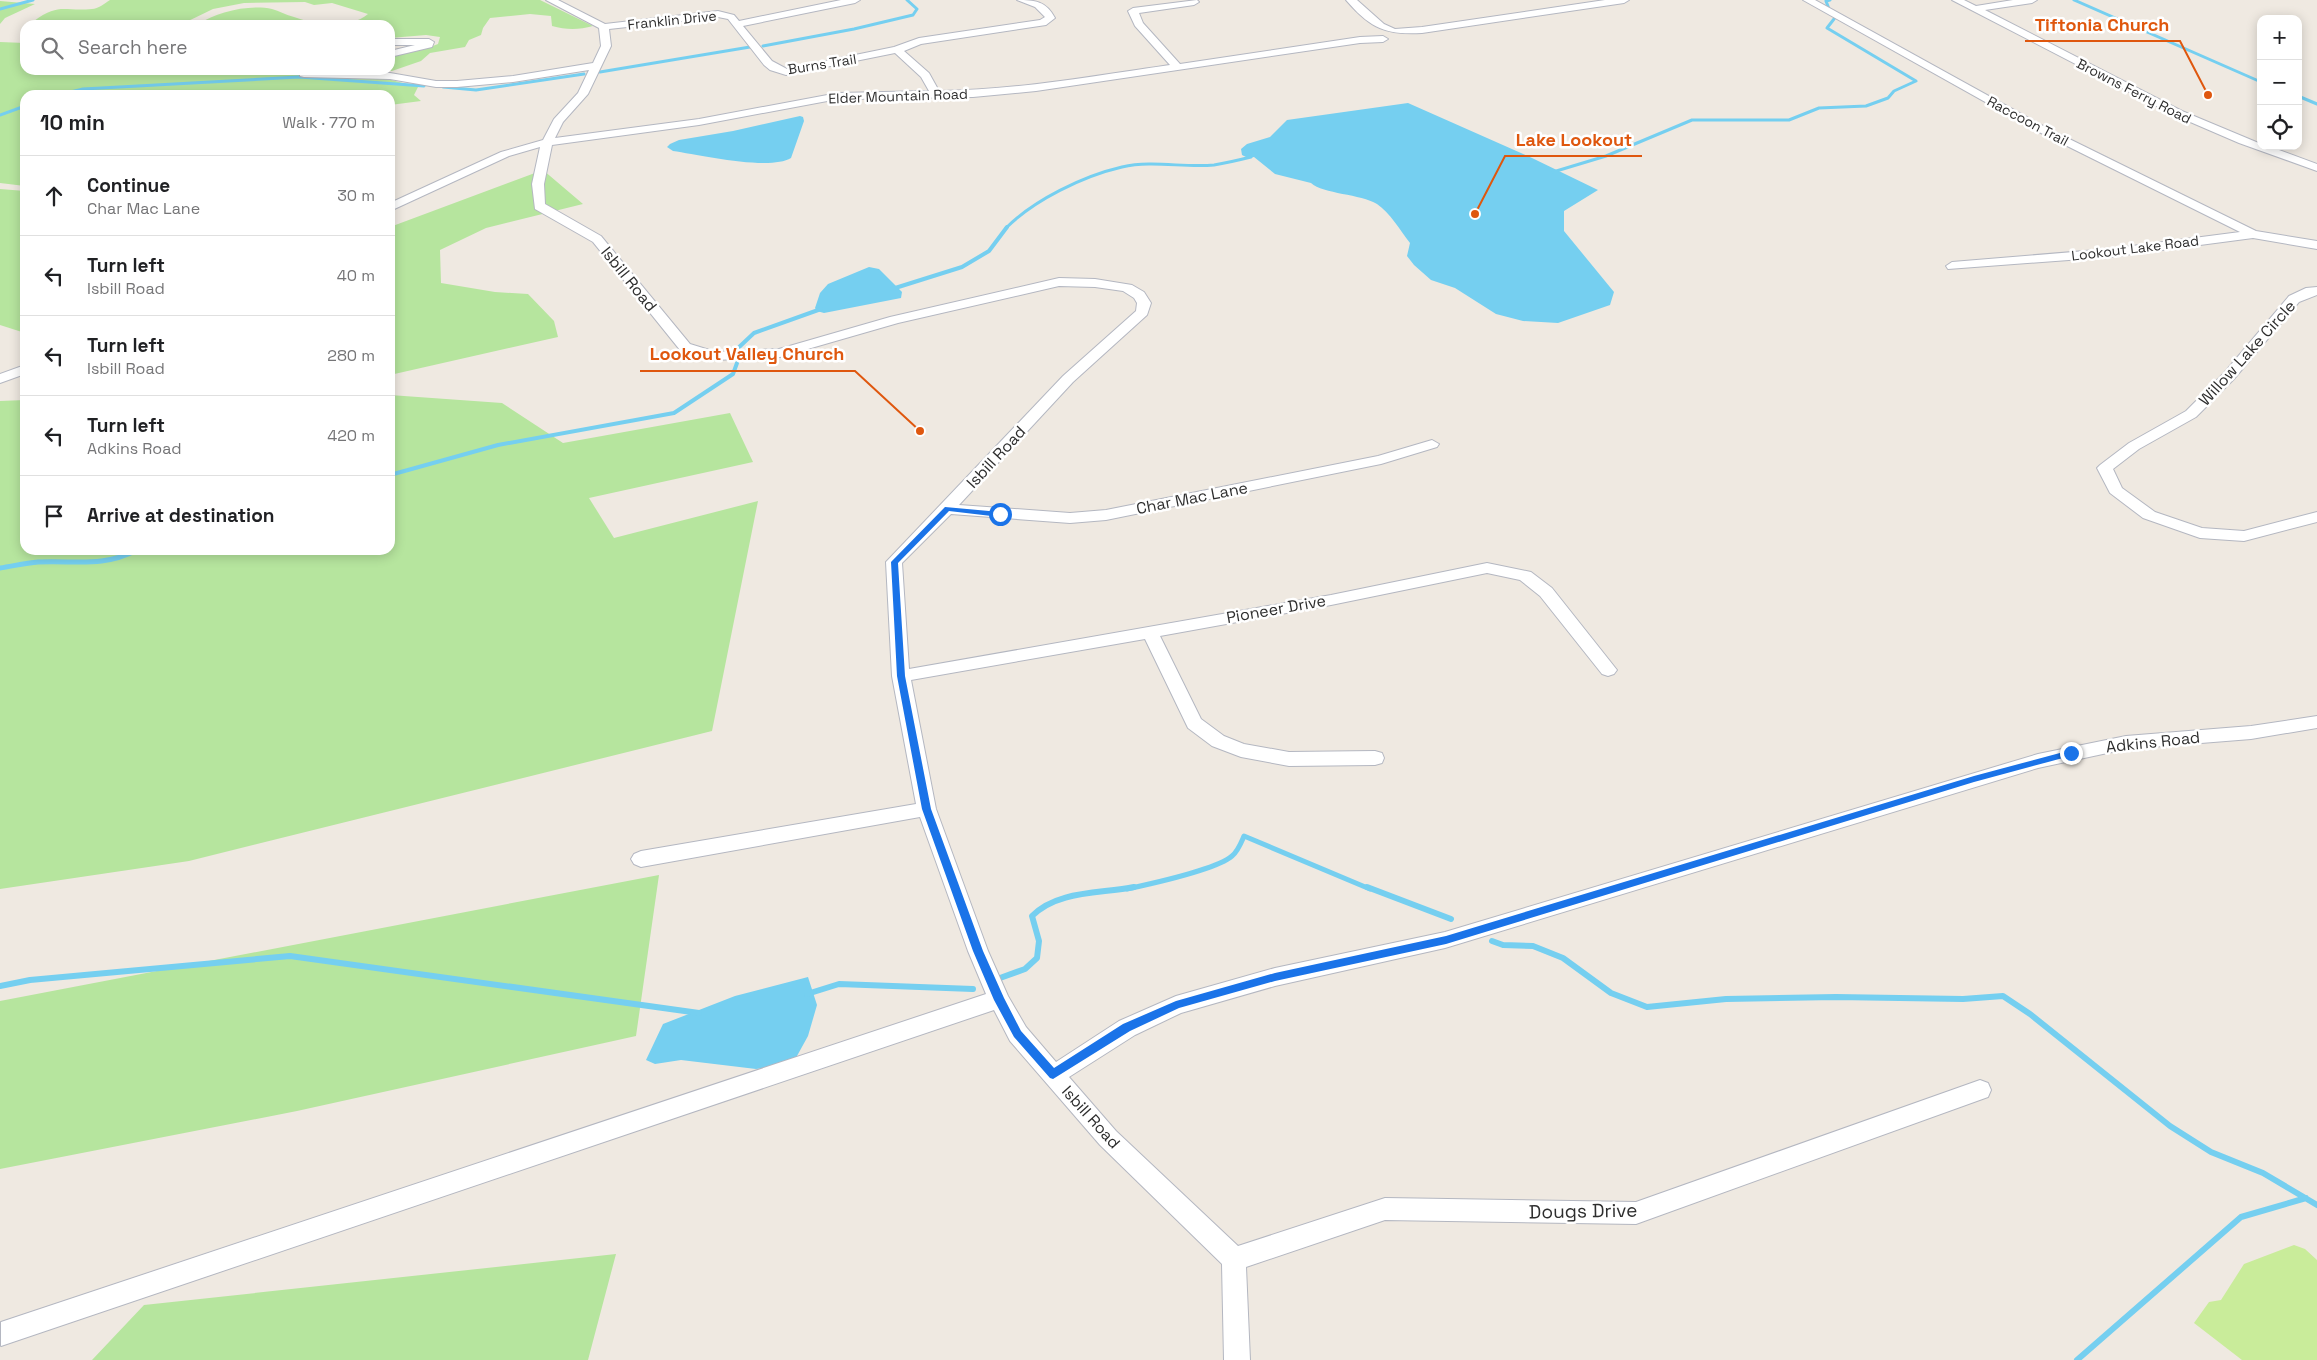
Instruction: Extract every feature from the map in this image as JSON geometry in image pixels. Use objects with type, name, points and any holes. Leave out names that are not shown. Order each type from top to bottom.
[{"type":"street","points":[[547,142],[558,121],[583,94],[606,46],[604,28],[551,0]]},
{"type":"street","name":"Franklin Drive","points":[[604,28],[718,14],[731,17],[738,24],[855,0]]},
{"type":"street","points":[[936,95],[925,75],[898,50],[919,41],[1043,23],[1050,18],[1046,9],[1035,2],[1022,0]]},
{"type":"street","points":[[1351,0],[1388,33]]},
{"type":"street","name":"Elder Mountain Road","points":[[395,205],[505,154],[547,142],[699,122],[838,96],[936,95],[1036,88],[1360,40],[1388,33],[1422,30],[1624,0]]},
{"type":"street","name":"Raccoon Trail","points":[[1808,0],[2041,130],[2254,234]]},
{"type":"street","name":"Browns Ferry Road","points":[[1957,0],[2178,113],[2243,141],[2317,168]]},
{"type":"street","points":[[1974,10],[2032,0]]},
{"type":"street","points":[[1177,67],[1138,24],[1133,11],[1194,2]]},
{"type":"street","name":"Burns Trail","points":[[738,24],[768,63],[781,71],[800,70],[898,50]]},
{"type":"street","points":[[395,42],[429,42],[428,45],[422,47],[395,53]]},
{"type":"street","points":[[347,75],[390,76],[436,84],[450,84],[513,79],[595,66]]},
{"type":"street","name":"Isbill Road","points":[[547,142],[538,184],[540,206],[597,239],[685,347],[715,356],[780,353],[895,320],[1059,282],[1095,283],[1127,288],[1139,296],[1144,303],[1142,312],[1068,379],[947,509],[894,562],[901,676],[927,809],[978,951],[999,1000],[1018,1034],[1108,1138],[1234,1259]]},
{"type":"street","name":"Lookout Lake Road","points":[[1952,266],[2109,253],[2254,234],[2317,245]]},
{"type":"street","name":"Willow Lake Circle","points":[[2317,291],[2311,291],[2294,299],[2229,376],[2191,414],[2134,446],[2105,468],[2115,490],[2149,516],[2200,533],[2244,536],[2317,517]]},
{"type":"street","points":[[0,378],[20,371]]},
{"type":"street","name":"Char Mac Lane","points":[[947,509],[1070,518],[1106,515],[1381,460],[1432,444]]},
{"type":"street","name":"Pioneer Drive","points":[[901,676],[1330,600],[1487,568],[1505,570],[1525,576],[1546,592],[1608,670]]},
{"type":"street","points":[[1150,632],[1194,723],[1218,742],[1241,750],[1289,758],[1375,758]]},
{"type":"street","name":"Adkins Road","points":[[1053,1075],[1127,1028],[1176,1005],[1275,977],[1446,940],[2029,763],[2071,753],[2138,742],[2243,734],[2317,722]]},
{"type":"street","points":[[641,859],[927,809]]},
{"type":"street","points":[[1,1334],[999,1000]]},
{"type":"street","name":"Dougs Drive","points":[[1234,1259],[1385,1209],[1636,1213],[1980,1090]]},
{"type":"street","points":[[1234,1259],[1237,1360]]},
{"type":"green space","points":[[110,0],[540,0],[593,26],[572,29],[557,27],[552,26],[551,16],[530,14],[490,18],[483,28],[481,35],[469,40],[465,47],[430,53],[421,61],[395,70],[395,55],[425,49],[438,44],[440,37],[426,35],[395,38],[395,20],[357,20],[368,14],[332,3],[314,5],[305,2],[244,3],[213,9],[190,20],[36,20],[56,10],[83,10],[99,7]]},
{"type":"green space","points":[[0,1],[35,4],[5,18],[0,24]]},
{"type":"green space","points":[[243,8],[272,9],[303,20],[205,20]]},
{"type":"green space","points":[[0,42],[20,43],[20,75],[292,75],[380,77],[418,87],[414,95],[421,101],[395,104],[395,90],[20,90],[20,185],[0,183]]},
{"type":"green space","points":[[543,170],[583,204],[486,228],[440,250],[441,283],[495,292],[528,294],[554,321],[558,337],[395,374],[395,225]]},
{"type":"green space","points":[[0,189],[20,191],[20,331],[0,325]]},
{"type":"green space","points":[[395,395],[502,403],[563,443],[730,413],[753,462],[589,498],[614,538],[758,501],[712,731],[189,861],[0,889],[0,401],[20,400],[20,555],[395,555]]},
{"type":"green space","points":[[659,875],[636,1036],[297,1111],[0,1169],[0,1001]]},
{"type":"green space","points":[[2294,1245],[2305,1249],[2317,1260],[2317,1360],[2242,1360],[2194,1323],[2209,1302],[2221,1300],[2244,1264]]},
{"type":"green space","points":[[616,1254],[588,1360],[92,1360],[144,1305]]},
{"type":"water","points":[[1408,103],[1532,158],[1598,190],[1564,211],[1564,231],[1614,292],[1610,305],[1558,323],[1523,321],[1496,314],[1455,288],[1431,280],[1414,265],[1407,256],[1410,243],[1391,217],[1377,204],[1362,198],[1324,190],[1311,183],[1275,174],[1254,157],[1248,158],[1242,155],[1241,149],[1247,144],[1270,137],[1287,120]]},
{"type":"water","points":[[800,116],[803,117],[804,121],[791,158],[781,162],[752,163],[734,161],[673,151],[667,147],[679,140],[733,131]]},
{"type":"water","points":[[869,267],[879,269],[902,292],[901,298],[824,313],[817,311],[815,308],[820,293],[828,284]]},
{"type":"water","points":[[808,977],[817,1005],[808,1036],[792,1065],[756,1069],[681,1060],[655,1064],[646,1060],[663,1024],[735,996]]},
{"type":"waterway","points":[[0,9],[33,0]]},
{"type":"waterway","points":[[763,46],[854,29],[913,15],[917,9],[907,0]]},
{"type":"waterway","points":[[1829,9],[1826,1],[1830,0]]},
{"type":"waterway","points":[[2074,0],[2257,80]]},
{"type":"waterway","points":[[1553,172],[1606,156],[1692,120],[1789,120],[1819,108],[1866,106],[1888,98],[1894,91],[1916,81],[1827,28],[1834,19]]},
{"type":"waterway","points":[[600,72],[750,47]]},
{"type":"waterway","points":[[443,87],[476,90],[584,74]]},
{"type":"waterway","points":[[79,90],[299,77],[424,86]]},
{"type":"waterway","points":[[2302,98],[2317,104]]},
{"type":"waterway","points":[[0,115],[20,108]]},
{"type":"waterway","points":[[1007,227],[1030,208],[1060,190],[1107,171],[1145,164],[1214,165],[1251,157]]},
{"type":"waterway","points":[[892,289],[962,267],[989,251],[1007,227]]},
{"type":"waterway","points":[[736,350],[754,333],[821,309]]},
{"type":"waterway","points":[[395,474],[498,445],[674,413],[733,374],[737,363]]},
{"type":"waterway","points":[[0,568],[38,562],[100,561],[126,555]]},
{"type":"waterway","points":[[1127,889],[1182,876],[1224,861],[1236,852],[1244,836],[1370,889]]},
{"type":"waterway","points":[[1000,978],[1025,969],[1037,958],[1039,941],[1032,916],[1042,908],[1054,901],[1080,894],[1134,887]]},
{"type":"waterway","points":[[1367,887],[1451,919]]},
{"type":"waterway","points":[[1492,941],[1503,945],[1533,946],[1563,958],[1611,993],[1647,1007],[1726,999],[1836,997],[1963,999],[2003,996],[2030,1014],[2170,1126],[2211,1152],[2263,1173],[2305,1198]]},
{"type":"waterway","points":[[0,986],[30,980],[290,956],[699,1013]]},
{"type":"waterway","points":[[807,994],[839,984],[973,989]]},
{"type":"waterway","points":[[2077,1360],[2241,1217],[2305,1198]]},
{"type":"waterway","points":[[2305,1198],[2317,1205]]},
{"type":"place","name":"Tiftonia Church","points":[[2208,95]]},
{"type":"place","name":"Lake Lookout","points":[[1475,214]]},
{"type":"place","name":"Lookout Valley Church","points":[[920,431]]},
{"type":"route","points":[[1000,514],[947,509],[894,562],[901,676],[927,809],[978,951],[999,1000],[1018,1034],[1053,1075],[1127,1028],[1176,1005],[1275,977],[1362,960],[1446,940],[1842,818],[2071,753]]}]
